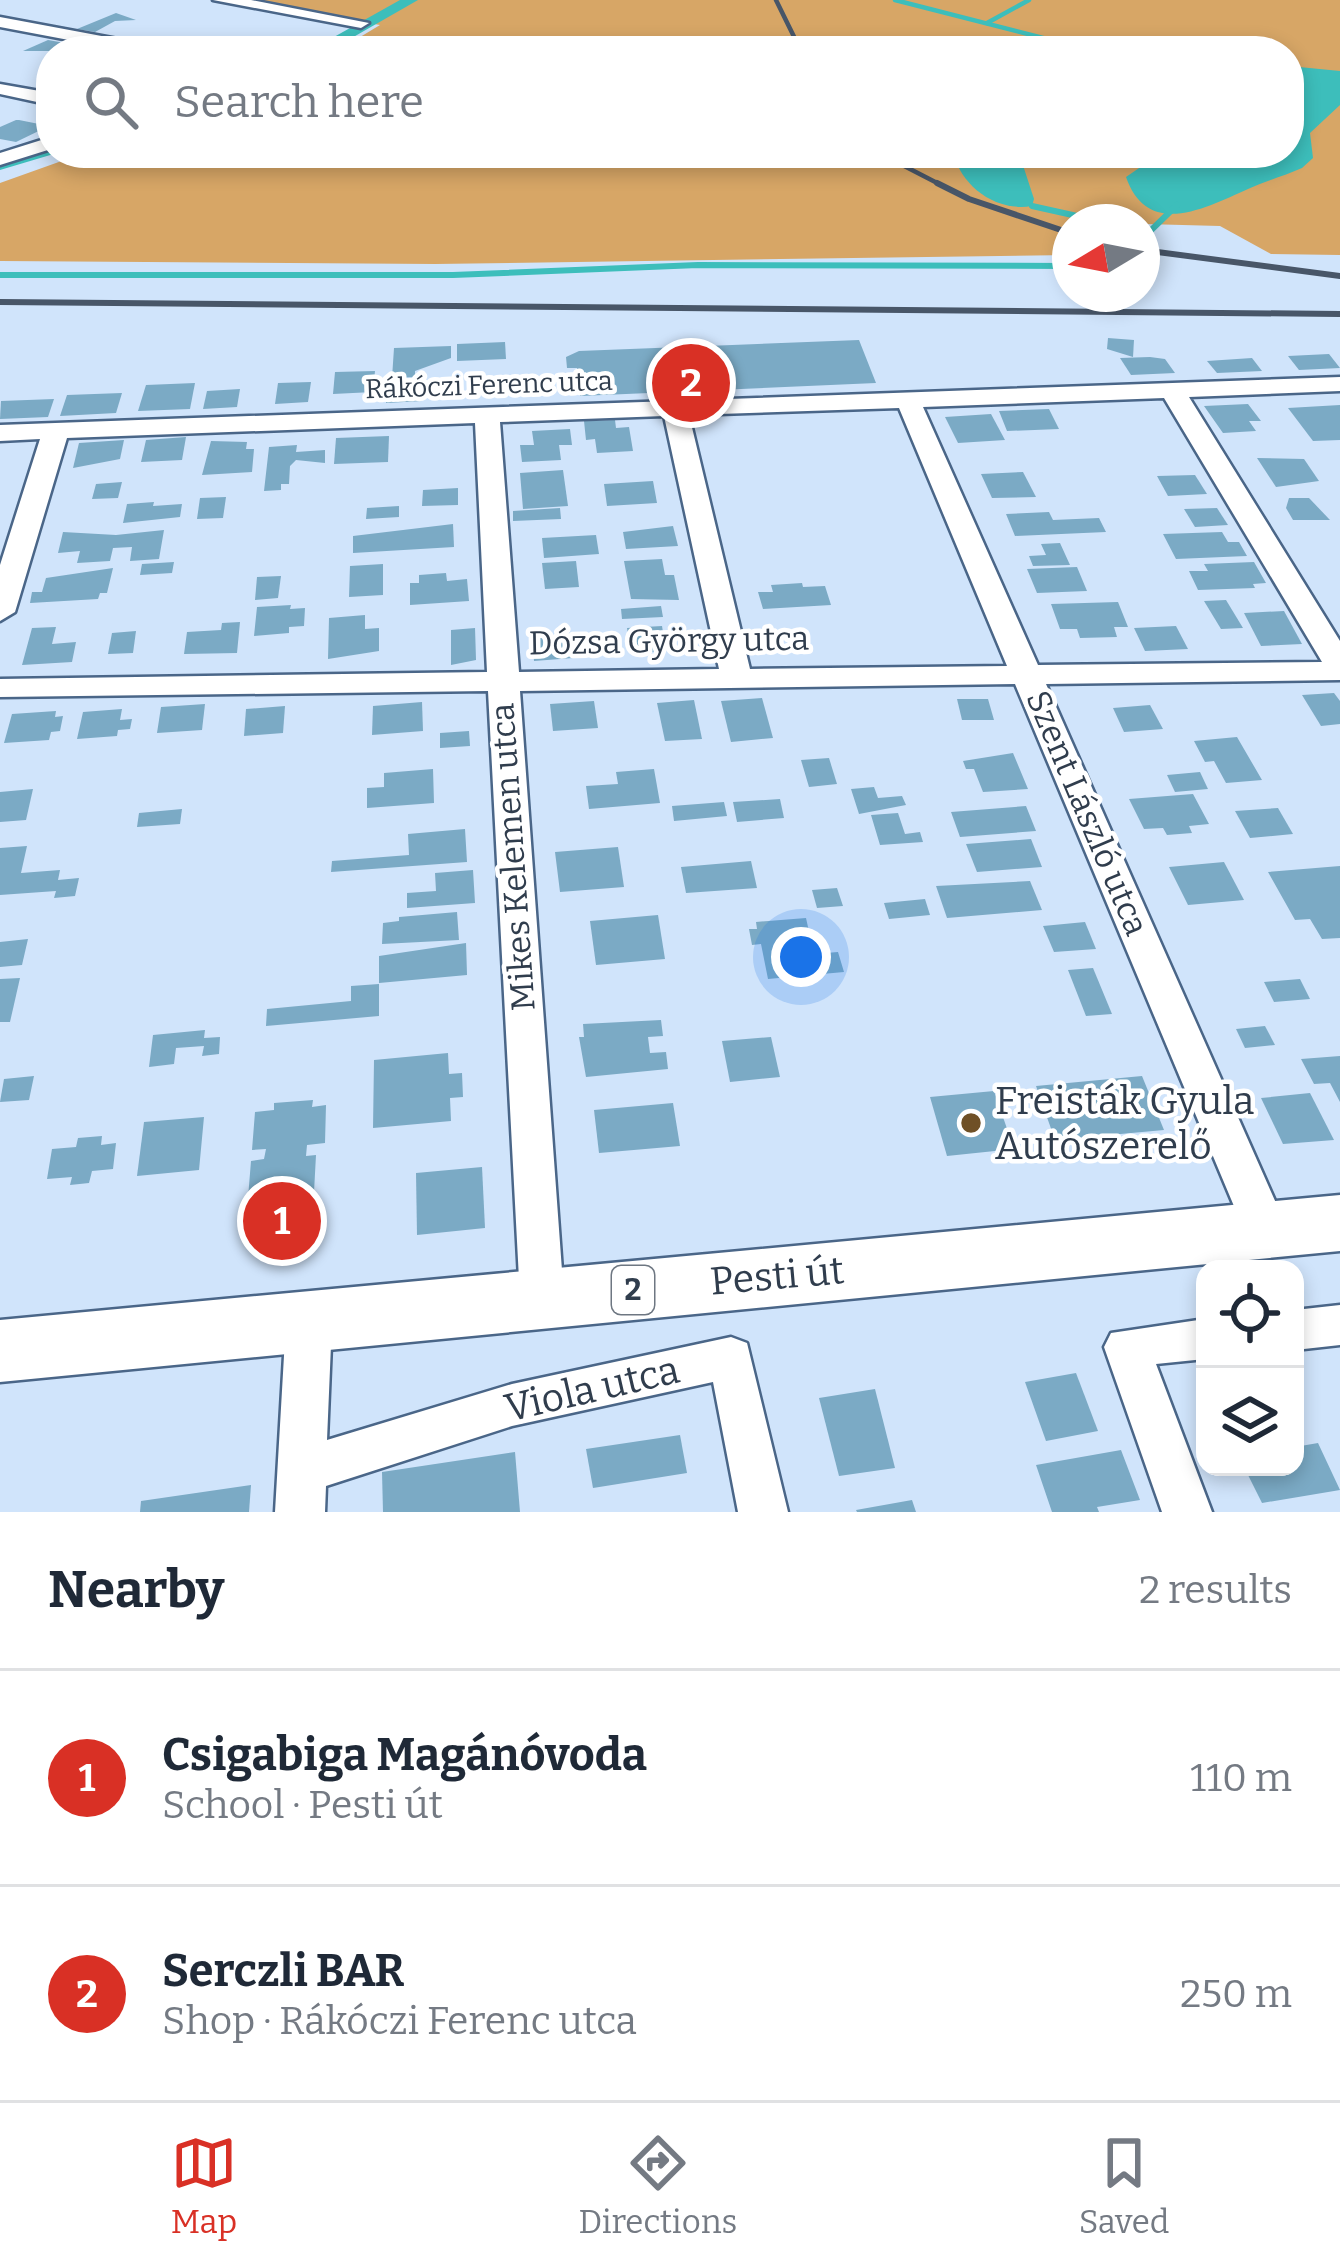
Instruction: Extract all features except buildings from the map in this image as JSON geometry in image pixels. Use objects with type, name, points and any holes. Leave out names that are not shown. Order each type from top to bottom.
[{"type":"main road","name":"Pesti út","points":[[0,1352],[1340,1223]]},
{"type":"street","points":[[221,0],[361,23]]},
{"type":"street","points":[[0,22],[75,36]]},
{"type":"street","points":[[0,88],[36,96]]},
{"type":"street","points":[[0,159],[36,148]]},
{"type":"street","name":"Rákóczi Ferenc utca","points":[[0,433],[1340,384]]},
{"type":"street","points":[[1172,390],[1340,668]]},
{"type":"street","name":"Szent László utca","points":[[907,398],[1266,1229]]},
{"type":"street","points":[[675,408],[736,675]]},
{"type":"street","name":"Mikes Kelemen utca","points":[[487,416],[542,1298]]},
{"type":"street","points":[[0,613],[56,431]]},
{"type":"street","name":"Dózsa György utca","points":[[0,688],[1340,668]]},
{"type":"street","points":[[301,1491],[309,1321]]},
{"type":"street","points":[[1304,1329],[1340,1325]]},
{"type":"street","points":[[1187,1512],[1127,1347],[1196,1340]]},
{"type":"street","name":"Viola utca","points":[[301,1491],[512,1405],[731,1357],[763,1512]]},
{"type":"shaded area","points":[[1340,0],[1340,255],[1271,254],[1220,226],[1160,224],[1160,204],[1052,204],[1052,255],[435,264],[0,261],[0,183],[42,168],[1304,168],[1304,36],[362,36],[380,25],[254,3]]},
{"type":"shaded area","points":[[1304,67],[1340,71],[1340,105],[1310,133],[1313,158],[1304,166]]},
{"type":"shaded area","points":[[960,168],[1024,168],[1032,206],[994,201]]},
{"type":"shaded area","points":[[1139,168],[1302,168],[1215,204],[1180,213],[1160,212],[1160,204],[1145,204],[1126,177]]},
{"type":"waterway","points":[[345,36],[411,0]]},
{"type":"waterway","points":[[895,0],[1035,36]]},
{"type":"waterway","points":[[987,23],[1029,0]]},
{"type":"waterway","points":[[0,165],[36,154]]},
{"type":"waterway","points":[[1160,222],[1177,205]]},
{"type":"waterway","points":[[1032,206],[1052,210]]},
{"type":"waterway","points":[[0,275],[453,275],[698,265],[1052,266]]},
{"type":"railway","points":[[776,0],[794,36]]},
{"type":"railway","points":[[908,168],[943,186]]},
{"type":"railway","points":[[937,183],[943,186]]},
{"type":"railway","points":[[943,186],[1052,227]]},
{"type":"railway","points":[[1160,252],[1340,276]]},
{"type":"railway","points":[[0,302],[1340,314]]},
{"type":"place","name":"Serczli BAR","points":[[691,383]]},
{"type":"place","name":"Freisták Gyula Autószerelő","points":[[971,1123]]},
{"type":"place","name":"Csigabiga Magánóvoda","points":[[282,1221]]}]
